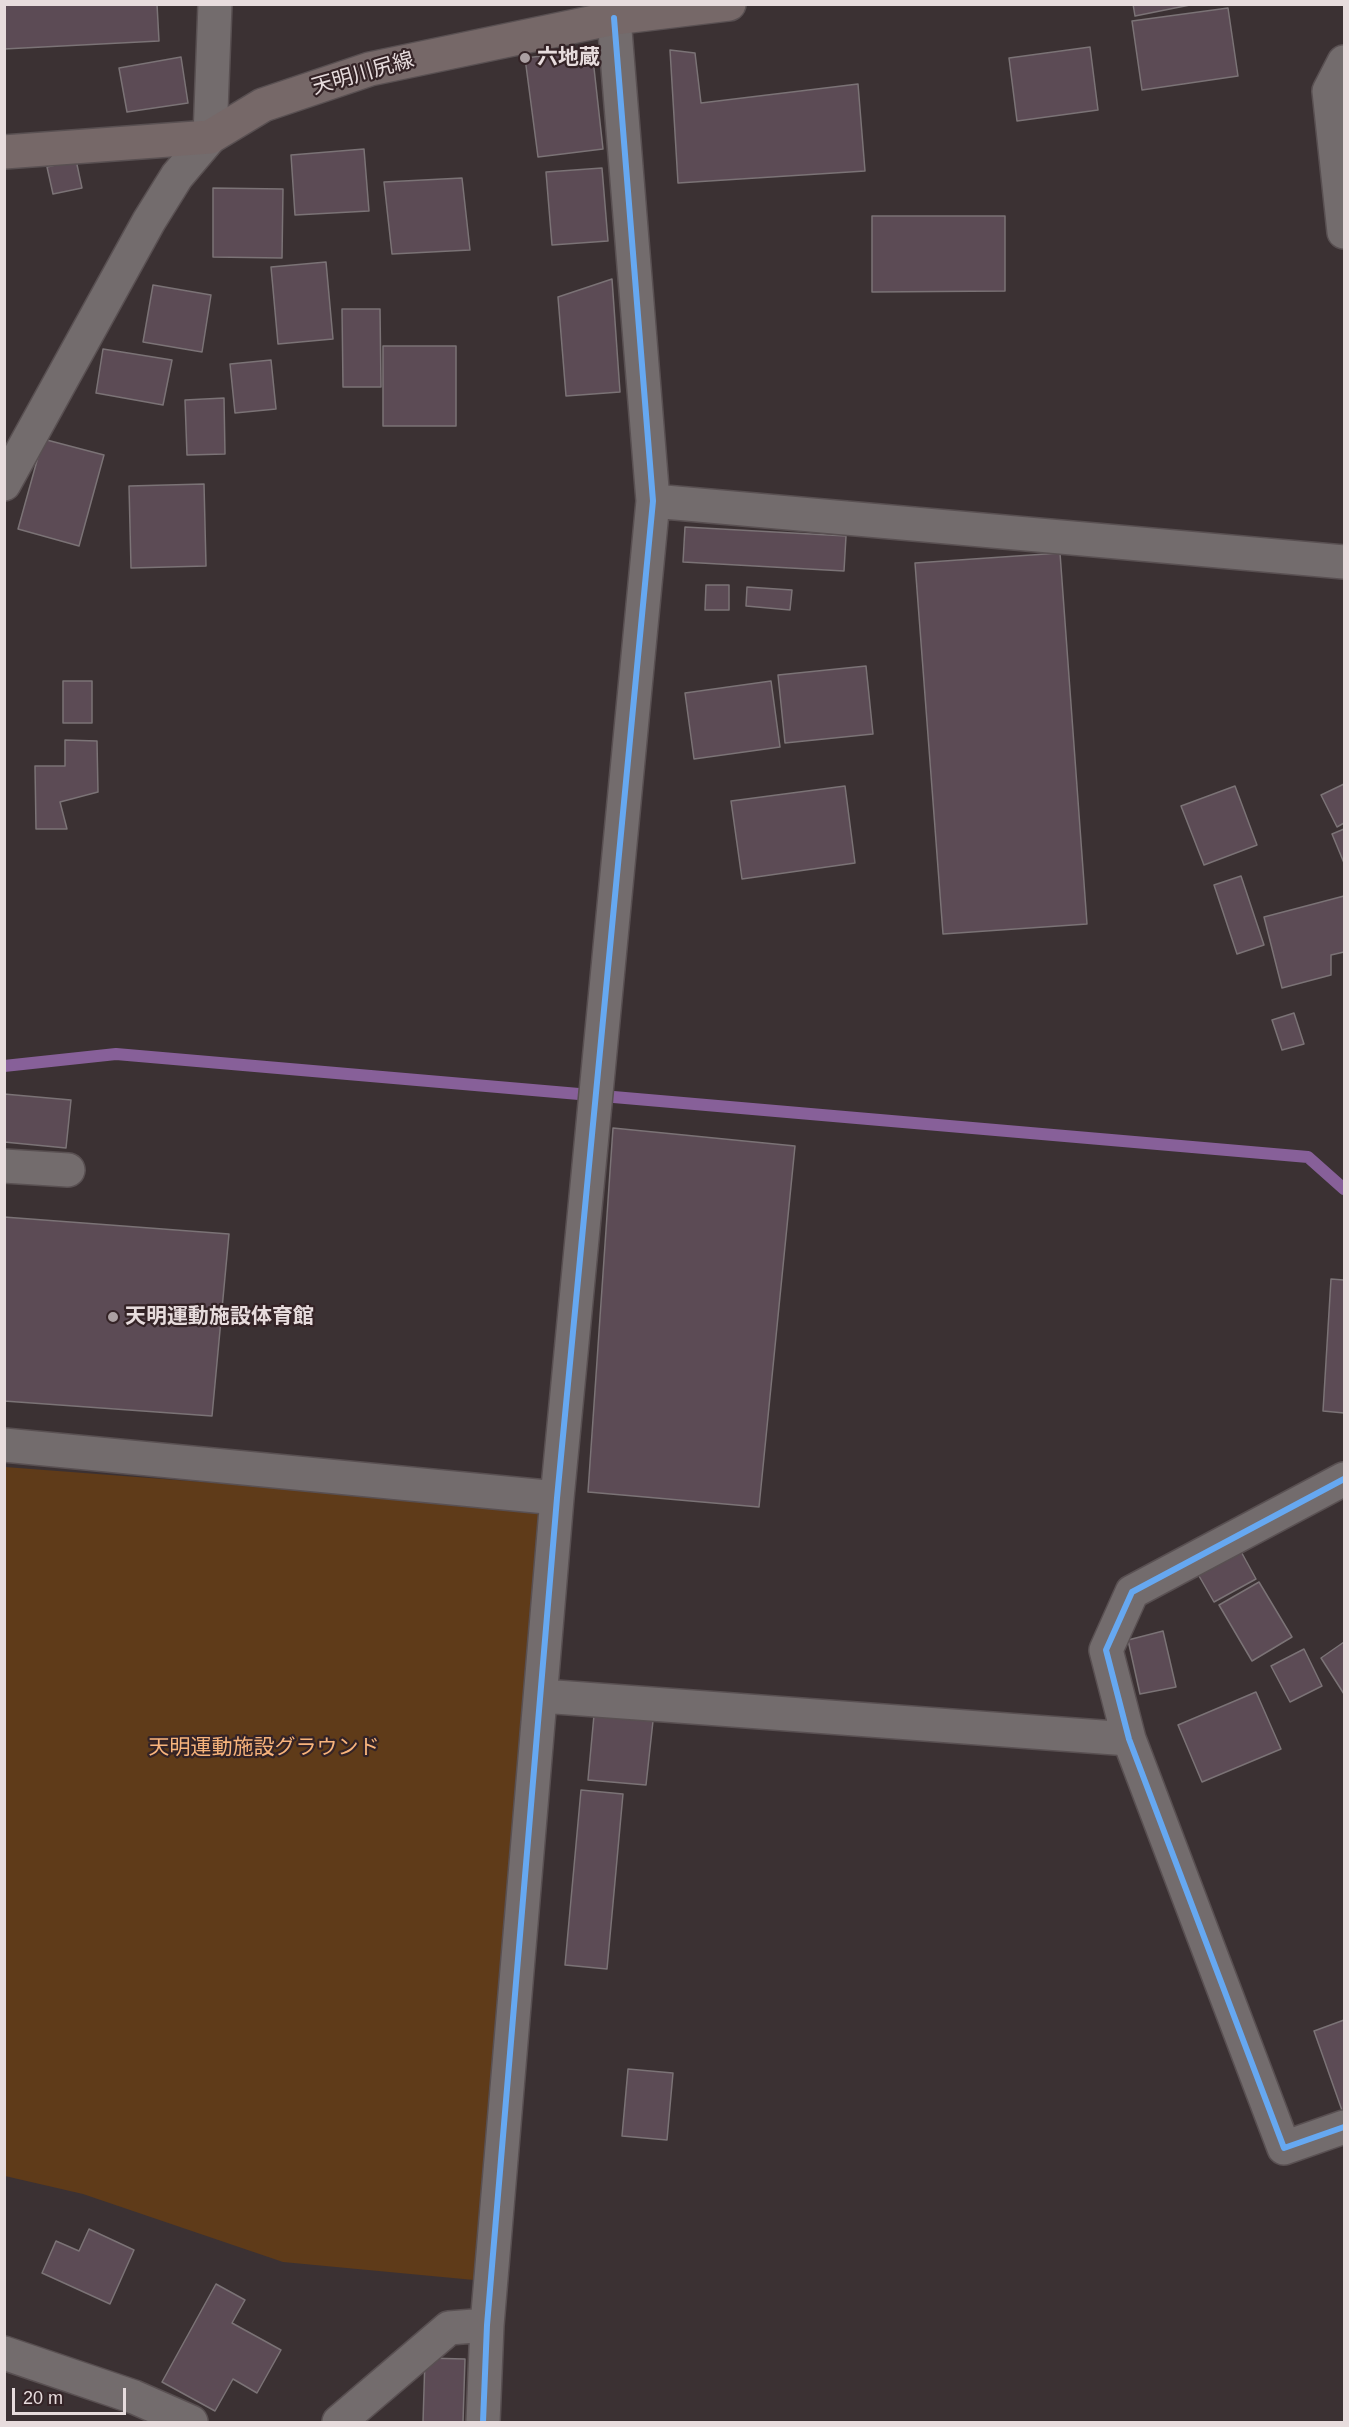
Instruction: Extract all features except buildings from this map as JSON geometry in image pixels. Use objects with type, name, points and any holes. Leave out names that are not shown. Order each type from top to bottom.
[{"type":"main road","name":"天明川尻線","points":[[4,153],[210,137],[263,105],[370,69],[614,18],[729,4]]},
{"type":"street","points":[[4,484],[149,221],[177,176],[210,137],[215,4]]},
{"type":"street","points":[[483,2422],[487,2325],[557,1498],[653,501],[614,18]]},
{"type":"street","points":[[1344,62],[1329,91],[1344,232]]},
{"type":"street","points":[[653,501],[1341,569]]},
{"type":"street","points":[[4,1166],[68,1170]]},
{"type":"street","points":[[4,1445],[557,1498]]},
{"type":"street","points":[[1344,1479],[1132,1592],[1106,1650],[1129,1739],[1284,2148],[1344,2127]]},
{"type":"street","points":[[542,1696],[1129,1739]]},
{"type":"street","points":[[339,2422],[450,2328],[487,2325]]},
{"type":"street","points":[[4,2353],[134,2397],[190,2422]]},
{"type":"green space","name":"天明運動施設グラウンド","points":[[5,1467],[545,1508],[474,2280],[283,2262],[83,2194],[5,2176]]},
{"type":"waterway","points":[[4,1066],[116,1054],[1308,1157],[1344,1189]]},
{"type":"cycle path","points":[[483,2422],[487,2325],[557,1498],[653,501],[614,18]]},
{"type":"cycle path","points":[[1344,1479],[1132,1592],[1106,1650],[1129,1739],[1284,2148],[1344,2127]]},
{"type":"place","name":"六地蔵","points":[[525,58]]},
{"type":"place","name":"天明運動施設体育館","points":[[113,1317]]}]
